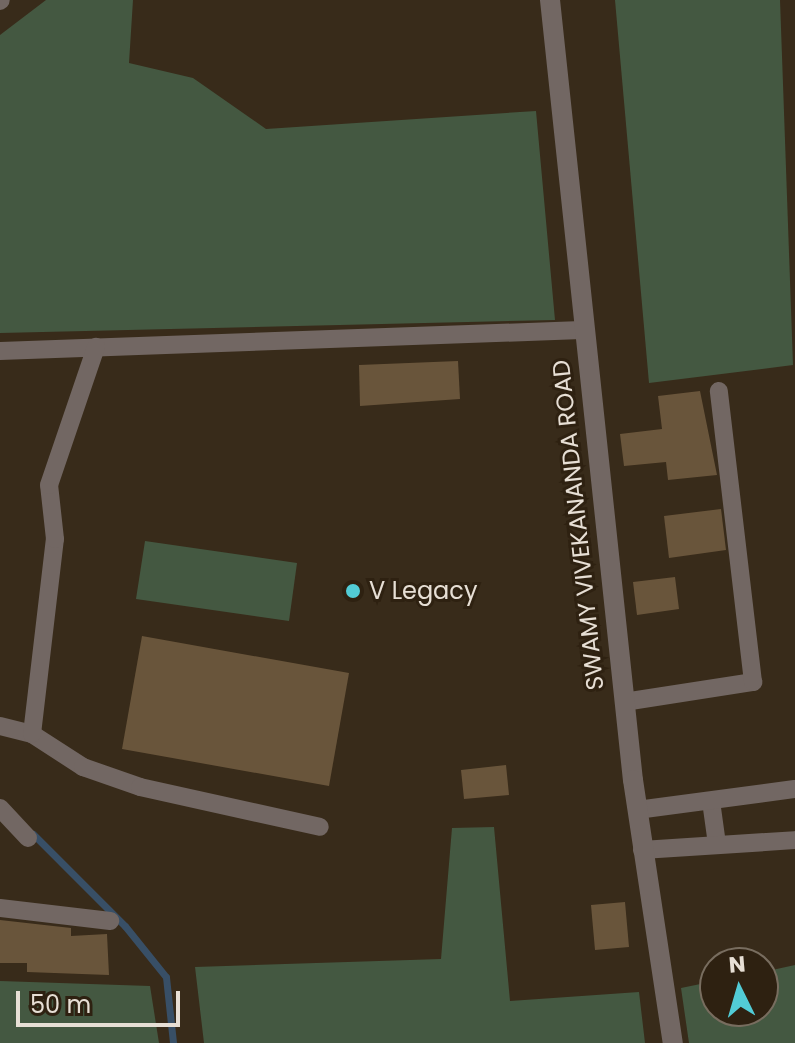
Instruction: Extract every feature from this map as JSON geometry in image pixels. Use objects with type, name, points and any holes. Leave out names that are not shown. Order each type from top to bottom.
[{"type":"street","name":"SWAMY VIVEKANANDA ROAD","points":[[550,0],[582,330],[624,702],[642,850],[673,1043]]},
{"type":"street","points":[[0,351],[582,330]]},
{"type":"street","points":[[32,734],[55,539],[49,485],[96,347]]},
{"type":"street","points":[[624,702],[753,682],[719,391]]},
{"type":"street","points":[[0,726],[32,734],[83,767],[140,787],[320,827]]},
{"type":"street","points":[[637,810],[795,789]]},
{"type":"street","points":[[711,801],[717,844]]},
{"type":"street","points":[[0,808],[28,838]]},
{"type":"street","points":[[642,850],[795,840]]},
{"type":"street","points":[[0,908],[110,921]]},
{"type":"green space","points":[[46,0],[133,0],[129,63],[193,78],[266,129],[536,111],[555,320],[0,333],[0,35]]},
{"type":"green space","points":[[615,0],[780,0],[793,365],[649,383]]},
{"type":"green space","points":[[145,541],[297,563],[289,621],[136,599]]},
{"type":"green space","points":[[494,827],[510,1001],[639,992],[645,1043],[204,1043],[195,967],[441,959],[452,828]]},
{"type":"green space","points":[[795,965],[795,1043],[689,1043],[681,988],[699,984],[699,1027],[779,1027],[779,968]]},
{"type":"green space","points":[[0,981],[150,986],[159,1043],[0,1043]]},
{"type":"building","points":[[458,361],[460,399],[360,406],[359,365]]},
{"type":"building","points":[[700,391],[717,475],[668,480],[666,462],[624,466],[620,434],[662,429],[658,396]]},
{"type":"building","points":[[721,509],[726,550],[669,558],[664,516]]},
{"type":"building","points":[[675,577],[679,609],[637,615],[633,582]]},
{"type":"building","points":[[142,636],[349,673],[329,786],[122,749]]},
{"type":"building","points":[[506,765],[509,795],[464,799],[461,770]]},
{"type":"building","points":[[625,902],[629,947],[595,950],[591,905]]},
{"type":"building","points":[[0,920],[71,928],[71,936],[107,934],[109,975],[27,972],[27,963],[0,963]]},
{"type":"waterway","points":[[33,834],[125,926],[166,977],[173,1043]]},
{"type":"place","name":"V Legacy","points":[[353,591]]}]
